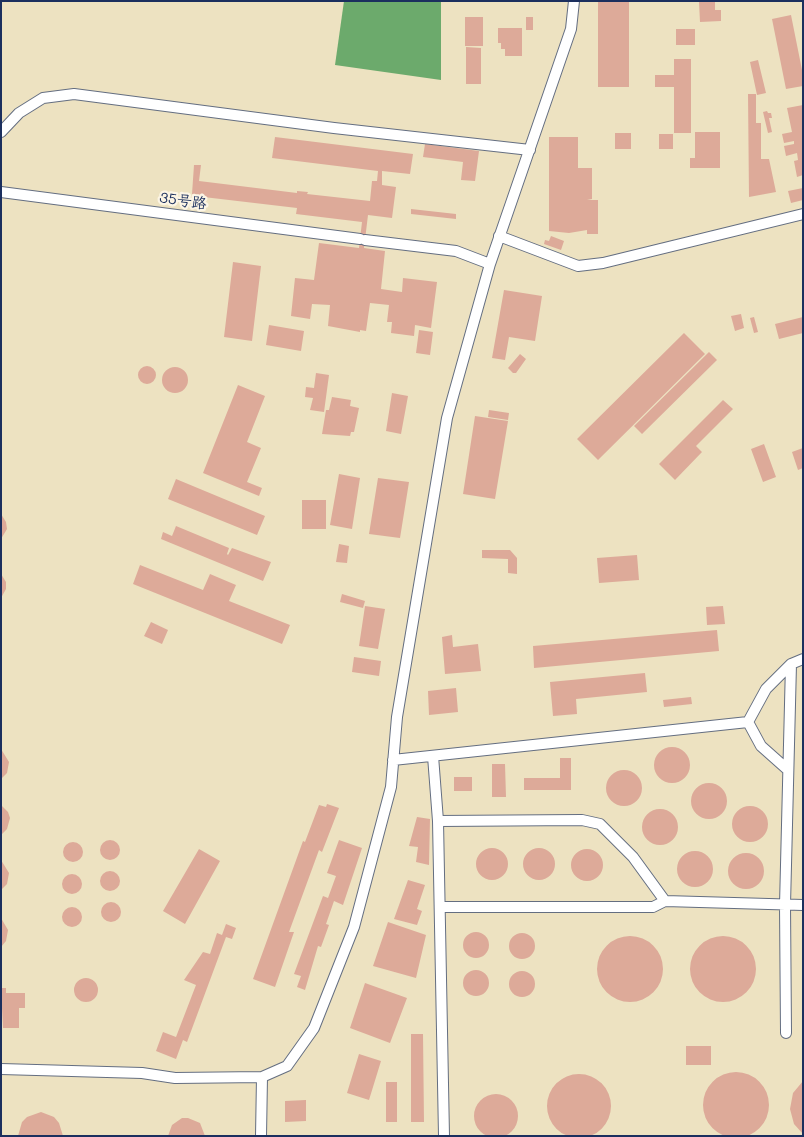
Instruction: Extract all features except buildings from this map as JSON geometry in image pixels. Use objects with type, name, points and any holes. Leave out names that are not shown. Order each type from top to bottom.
[{"type":"street","points":[[1,1069],[142,1073],[175,1078],[262,1077],[287,1066],[314,1028],[354,926],[390,787],[397,717],[447,418],[490,264],[572,29],[574,1]]},
{"type":"street","points":[[1,132],[19,113],[43,98],[74,94],[334,128],[530,150]]},
{"type":"street","name":"35号路","points":[[1,192],[456,251],[490,264]]},
{"type":"street","points":[[499,236],[578,266],[603,263],[803,214]]},
{"type":"street","points":[[748,722],[766,689],[791,664],[803,659]]},
{"type":"street","points":[[786,1033],[785,905],[791,664]]},
{"type":"street","points":[[393,760],[748,722]]},
{"type":"street","points":[[748,722],[761,746],[788,770]]},
{"type":"street","points":[[432,756],[438,821],[444,1136]]},
{"type":"street","points":[[438,821],[582,820],[600,824],[632,857],[665,901]]},
{"type":"street","points":[[440,907],[654,907],[665,901],[803,905]]},
{"type":"street","points":[[261,1136],[262,1077]]},
{"type":"green space","points":[[344,1],[441,1],[441,80],[335,65]]}]
